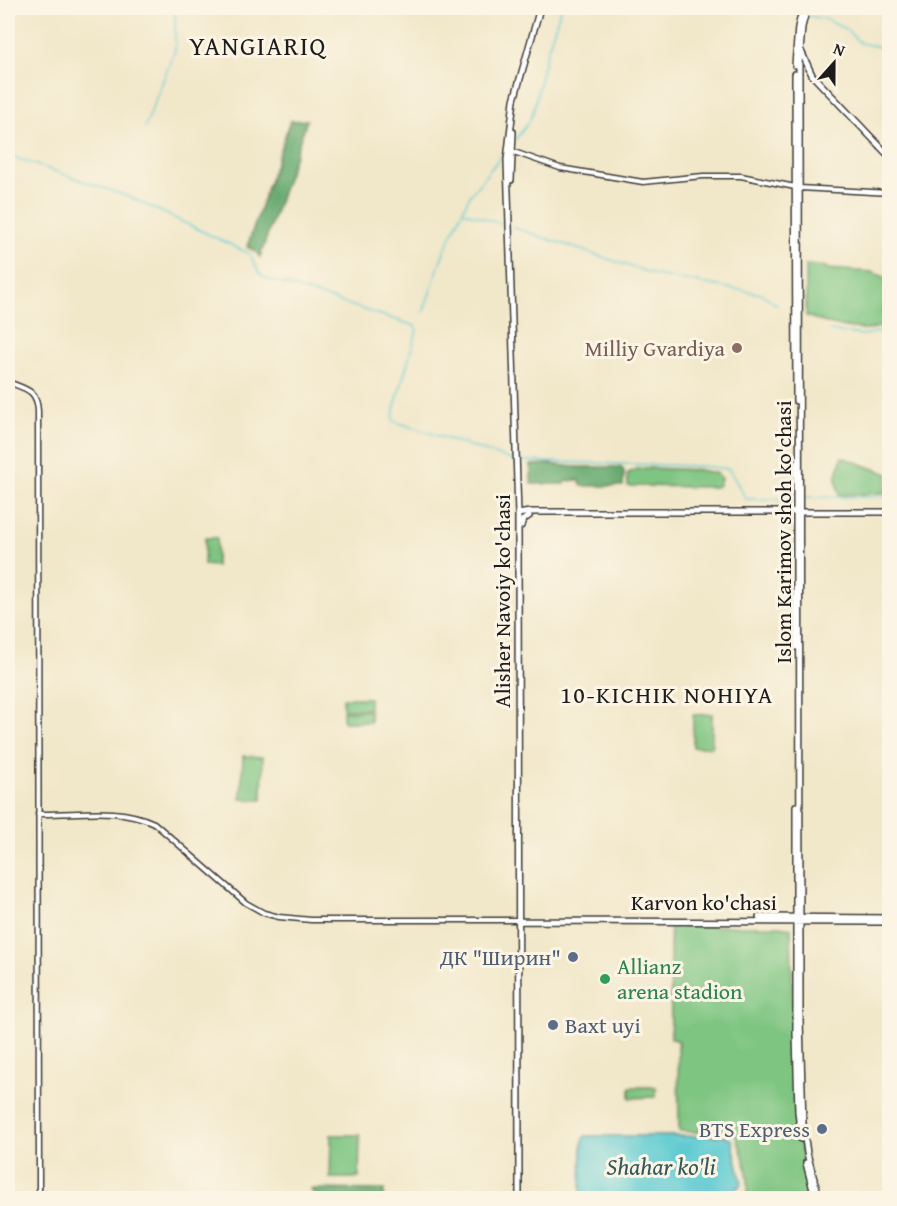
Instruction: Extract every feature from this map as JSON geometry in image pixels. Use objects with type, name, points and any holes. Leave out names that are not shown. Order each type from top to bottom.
[{"type":"main road","name":"Alisher Navoiy ko'chasi","points":[[521,638],[519,455],[510,147],[514,100],[542,8]]},
{"type":"main road","name":"Islom Karimov shoh ko'chasi","points":[[805,8],[799,38],[798,920],[801,1105],[807,1153],[817,1198]]},
{"type":"main road","points":[[799,38],[800,49],[812,75],[890,157]]},
{"type":"main road","points":[[799,38],[804,60]]},
{"type":"main road","name":"Islom Karimov shoh ko'chasi","points":[[798,188],[800,49]]},
{"type":"main road","points":[[799,82],[812,75]]},
{"type":"main road","name":"Alisher Navoiy ko'chasi","points":[[519,465],[522,505],[520,514],[520,1198]]},
{"type":"main road","points":[[522,505],[530,514]]},
{"type":"main road","points":[[520,514],[890,514]]},
{"type":"main road","points":[[521,526],[530,514]]},
{"type":"main road","name":"Karvon ko'chasi","points":[[520,920],[890,920]]},
{"type":"street","points":[[510,147],[560,168],[643,182],[741,176],[798,188],[890,193]]},
{"type":"street","points":[[8,382],[35,396],[38,411],[39,1198]]},
{"type":"street","points":[[38,814],[105,813],[130,815],[147,820],[154,823],[246,903],[264,913],[279,917],[310,920],[520,920]]},
{"type":"green space","points":[[307,120],[260,257],[247,247],[290,121]]},
{"type":"green space","points":[[806,265],[872,272],[889,279],[889,294],[883,313],[889,315],[889,325],[867,330],[832,325],[806,316]]},
{"type":"green space","points":[[842,457],[888,474],[885,493],[839,495],[836,478]]},
{"type":"green space","points":[[549,464],[575,467],[621,467],[624,471],[623,486],[582,486],[579,480],[566,481],[565,484],[531,484],[531,465]]},
{"type":"green space","points":[[636,469],[700,470],[718,474],[721,479],[716,487],[628,486],[627,474]]},
{"type":"green space","points":[[205,538],[217,538],[216,566],[204,565]]},
{"type":"green space","points":[[343,698],[369,698],[369,709],[343,709]]},
{"type":"green space","points":[[343,711],[370,711],[370,722],[343,722]]},
{"type":"green space","points":[[712,714],[712,747],[693,747],[693,715]]},
{"type":"green space","points":[[243,756],[263,757],[262,800],[241,799]]},
{"type":"green space","points":[[670,926],[780,926],[791,928],[795,1113],[803,1160],[813,1198],[730,1198],[748,1193],[745,1163],[735,1134],[679,1131],[678,1041],[671,1038]]},
{"type":"green space","points":[[630,1087],[656,1087],[656,1097],[630,1098]]},
{"type":"green space","points":[[331,1135],[360,1135],[359,1178],[330,1178]]},
{"type":"green space","points":[[310,1189],[384,1190],[384,1198],[317,1198]]},
{"type":"water","name":"Shahar ko'li","points":[[585,1136],[724,1136],[732,1140],[742,1184],[727,1192],[707,1197],[696,1197],[682,1192],[676,1198],[581,1198],[582,1143]]},
{"type":"waterway","points":[[145,127],[175,50],[175,8]]},
{"type":"waterway","points":[[516,139],[533,113],[545,58],[561,8]]},
{"type":"waterway","points":[[766,8],[798,13]]},
{"type":"waterway","points":[[809,16],[825,19],[846,29],[860,43],[890,49]]},
{"type":"waterway","points":[[423,313],[443,254],[469,197],[505,151]]},
{"type":"waterway","points":[[8,155],[132,198],[250,254],[259,273],[265,278],[415,326],[417,330],[394,410],[393,421],[515,461]]},
{"type":"waterway","points":[[463,211],[507,226]]},
{"type":"waterway","points":[[512,227],[656,275],[762,294],[777,305]]},
{"type":"waterway","points":[[831,331],[863,335],[890,330]]},
{"type":"waterway","points":[[519,461],[700,466],[729,469],[746,499],[791,499]]},
{"type":"waterway","points":[[804,497],[890,497]]},
{"type":"place","name":"Milliy Gvardiya","points":[[737,348]]},
{"type":"place","name":"ДК \"Ширин\"","points":[[573,957]]},
{"type":"place","name":"Allianz arena stadion","points":[[605,979]]},
{"type":"place","name":"Baxt uyi","points":[[553,1025]]},
{"type":"place","name":"BTS Express","points":[[822,1129]]},
{"type":"district","name":"YANGIARIQ","points":[[258,46]]},
{"type":"district","name":"10-KICHIK NOHIYA","points":[[667,695]]}]
